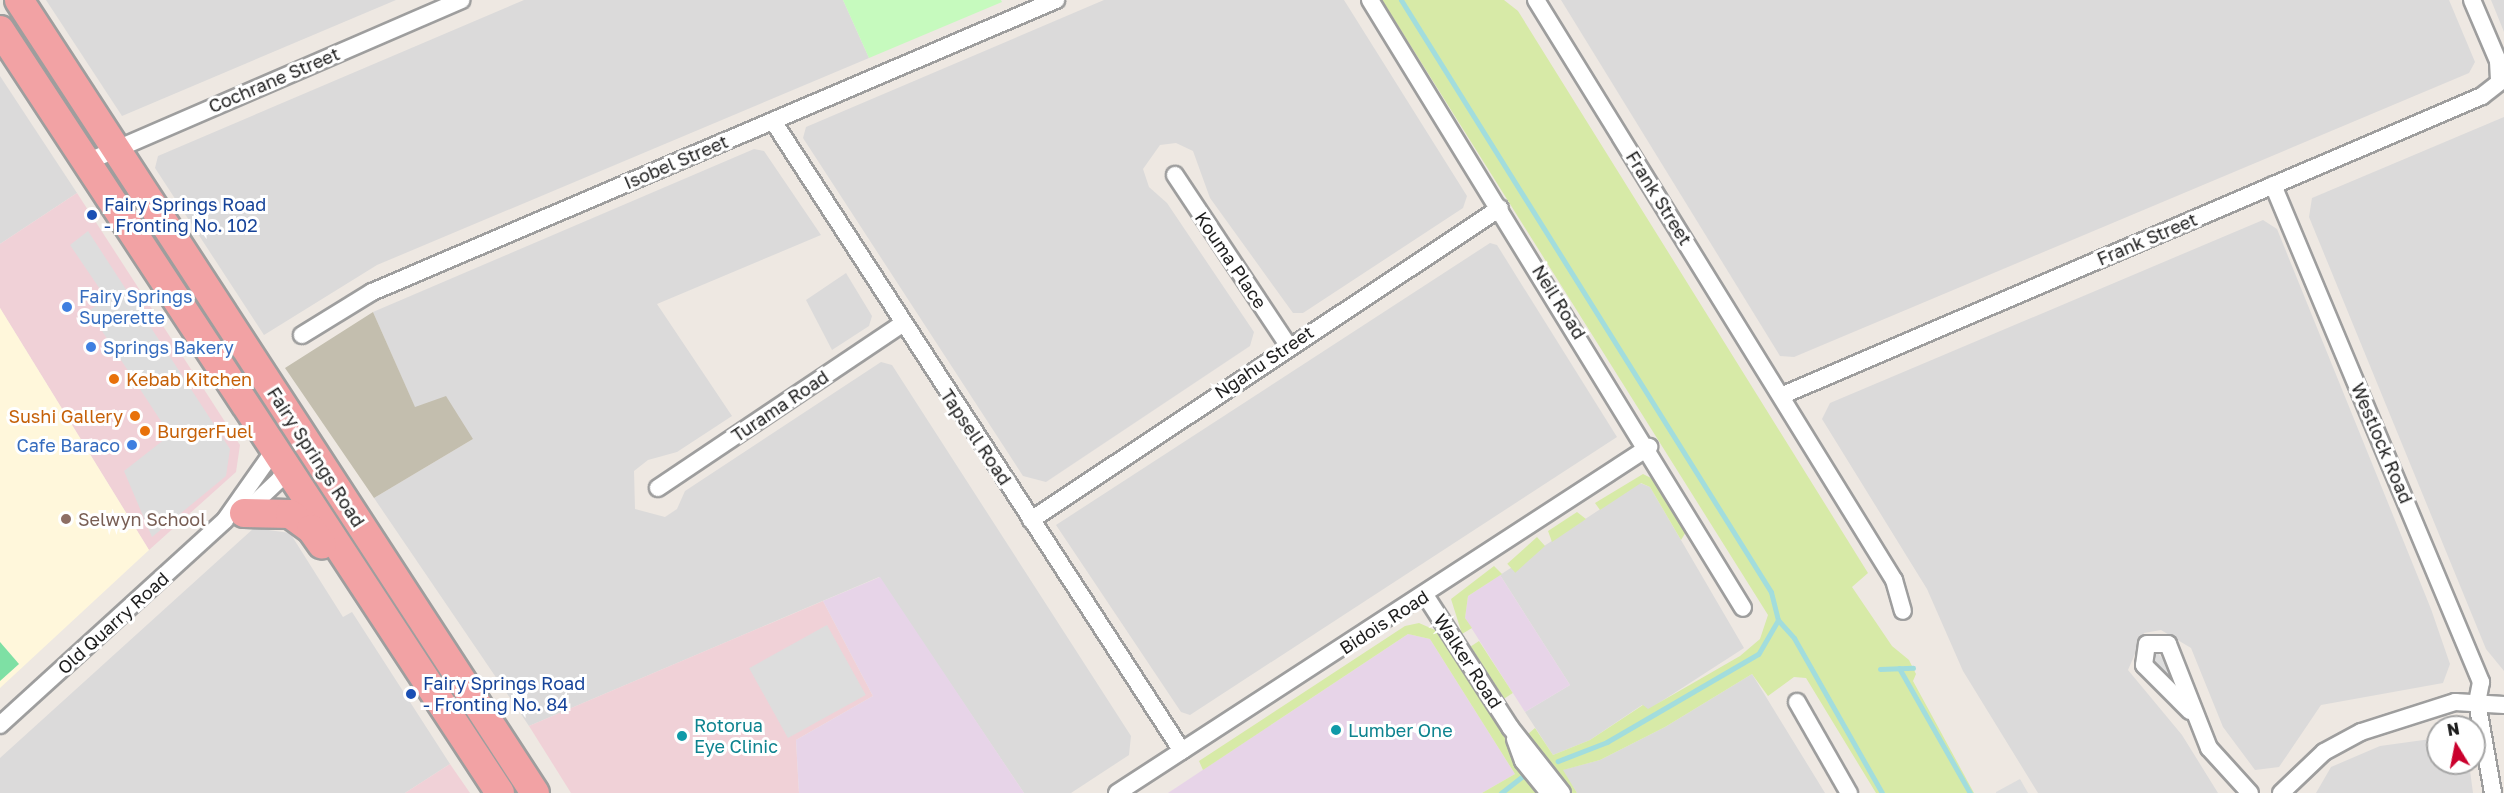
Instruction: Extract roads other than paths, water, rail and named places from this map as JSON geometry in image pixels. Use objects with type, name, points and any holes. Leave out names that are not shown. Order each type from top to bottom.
[{"type":"highway","name":"Fairy Springs Road","points":[[19,0],[536,793]]},
{"type":"highway","name":"Fairy Springs Road","points":[[0,30],[277,460],[494,784]]},
{"type":"highway","points":[[242,344],[249,378],[283,432],[277,460],[317,483],[376,573],[409,599]]},
{"type":"highway","points":[[234,517],[279,511],[311,529],[368,615],[405,648]]},
{"type":"highway","points":[[457,675],[448,689],[485,749],[494,784]]},
{"type":"street","name":"Cochrane Street","points":[[87,162],[115,147],[461,0]]},
{"type":"street","name":"Isobel Street","points":[[302,335],[372,292],[1056,0]]},
{"type":"street","name":"Neil Road","points":[[1370,0],[1649,447],[1743,608]]},
{"type":"street","name":"Frank Street","points":[[1536,0],[1783,395],[1894,580],[1903,611]]},
{"type":"street","points":[[2472,0],[2498,61],[2501,78]]},
{"type":"street","name":"Frank Street","points":[[1783,395],[2482,96],[2501,78]]},
{"type":"street","name":"Tapsell Road","points":[[773,121],[901,325],[1182,751]]},
{"type":"street","name":"Kouma Place","points":[[1175,175],[1288,345]]},
{"type":"street","name":"Westlock Road","points":[[2273,185],[2460,626],[2481,682],[2477,702],[2493,793]]},
{"type":"street","name":"Ngahu Street","points":[[1031,520],[1288,345],[1500,208]]},
{"type":"street","name":"Turama Road","points":[[658,488],[901,325]]},
{"type":"street","name":"Bidois Road","points":[[1117,793],[1425,596],[1649,447]]},
{"type":"street","name":"Old Quarry Road","points":[[0,725],[234,517],[280,479],[277,460]]},
{"type":"street","name":"Walker Road","points":[[1425,596],[1510,727],[1562,793]]},
{"type":"street","points":[[1797,702],[1849,793]]},
{"type":"street","points":[[2281,793],[2340,742],[2455,702],[2504,705]]},
{"type":"street","points":[[2190,711],[2217,761],[2250,793]]},
{"type":"street","name":"Walker Road","points":[[1510,727],[1523,761],[1549,793]]},
{"type":"waterway","points":[[1401,0],[1771,592],[1778,620],[1758,654],[1607,742],[1558,761]]},
{"type":"waterway","points":[[1778,620],[1794,638],[1882,793]]},
{"type":"waterway","points":[[1899,668],[1970,793]]},
{"type":"waterway","points":[[1880,669],[1913,668]]},
{"type":"waterway","points":[[1501,793],[1523,776]]},
{"type":"place","name":"Fairy Springs Road - Fronting No. 102","points":[[92,215]]},
{"type":"place","name":"Fairy Springs Superette","points":[[67,307]]},
{"type":"place","name":"Springs Bakery","points":[[91,347]]},
{"type":"place","name":"Kebab Kitchen","points":[[114,379]]},
{"type":"place","name":"Sushi Gallery","points":[[135,416]]},
{"type":"place","name":"BurgerFuel","points":[[145,431]]},
{"type":"place","name":"Cafe Baraco","points":[[132,445]]},
{"type":"place","name":"Selwyn School","points":[[66,519]]},
{"type":"place","name":"Fairy Springs Road - Fronting No. 84","points":[[411,694]]},
{"type":"place","name":"Lumber One","points":[[1336,730]]},
{"type":"place","name":"Rotorua Eye Clinic","points":[[682,736]]}]
